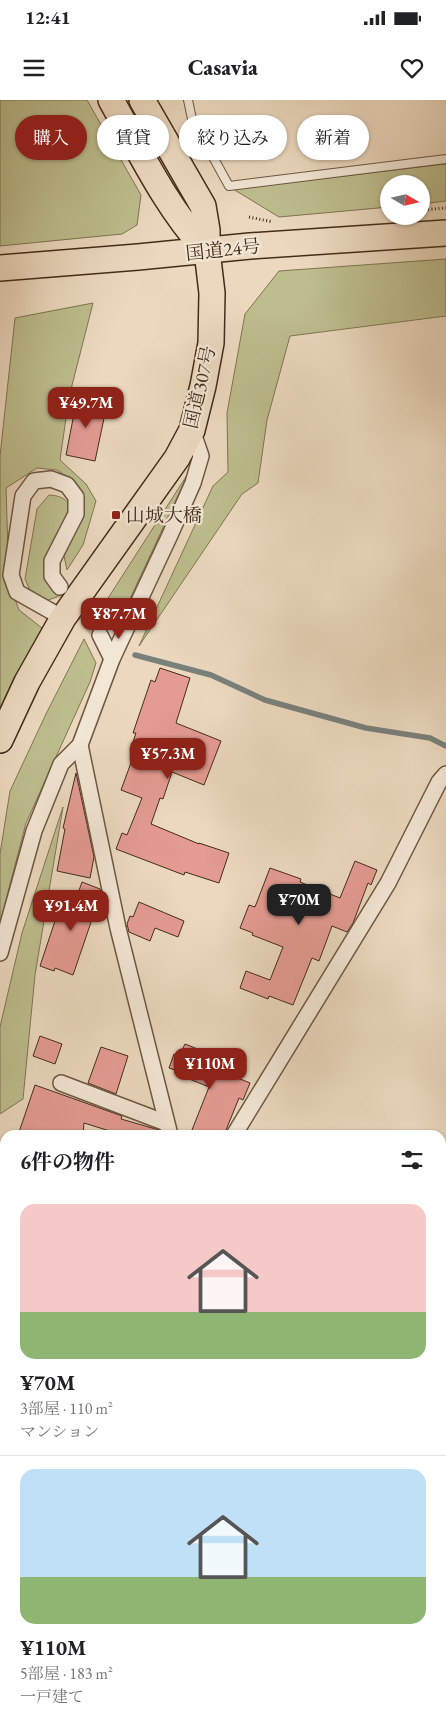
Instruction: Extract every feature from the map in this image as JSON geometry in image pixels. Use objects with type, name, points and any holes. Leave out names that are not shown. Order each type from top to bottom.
[{"type":"highway","points":[[110,100],[177,216],[206,251]]},
{"type":"highway","name":"国道307号","points":[[0,740],[27,682],[63,618],[177,458],[192,430],[203,386],[211,343],[212,293],[206,251],[207,230],[203,206],[142,100]]},
{"type":"highway","name":"国道24号","points":[[11,267],[250,246],[446,233]]},
{"type":"street","points":[[0,953],[34,830],[60,764],[80,745],[112,658],[193,483],[201,456],[192,430]]},
{"type":"street","points":[[60,587],[52,576],[52,561],[76,514],[76,497],[67,485],[51,480],[34,481],[23,496],[11,575],[17,592],[63,618]]},
{"type":"street","points":[[100,636],[112,658]]},
{"type":"street","points":[[80,745],[118,928],[168,1129]]},
{"type":"street","points":[[237,1130],[388,883],[439,782],[446,774]]},
{"type":"street","points":[[62,1083],[168,1129]]},
{"type":"lane","points":[[188,100],[192,119],[229,186],[446,159]]},
{"type":"path","points":[[430,209],[446,208]]},
{"type":"green space","points":[[0,100],[87,100],[97,118],[97,160],[121,160],[141,195],[137,225],[122,234],[0,246]]},
{"type":"green space","points":[[446,164],[446,201],[430,203],[430,175],[380,175],[380,208],[279,217],[233,189]]},
{"type":"green space","points":[[446,259],[446,316],[290,336],[267,420],[258,483],[242,494],[139,646],[213,486],[228,472],[227,413],[245,314],[279,271]]},
{"type":"green space","points":[[93,303],[69,397],[60,460],[86,484],[96,501],[83,545],[67,570],[64,556],[81,516],[82,501],[75,482],[57,470],[37,468],[6,488],[9,583],[19,610],[42,628],[0,716],[0,456],[15,318]]},
{"type":"green space","points":[[189,472],[115,631],[103,606]]},
{"type":"green space","points":[[49,495],[63,498],[71,507],[75,517],[48,569],[60,596],[48,600],[32,595],[25,579],[37,509]]},
{"type":"green space","points":[[84,639],[96,663],[90,682],[26,823],[0,923],[0,854],[10,791]]},
{"type":"green space","points":[[63,807],[35,975],[23,1099],[0,1114],[0,1027],[22,933]]},
{"type":"building","points":[[77,398],[107,404],[95,461],[66,455]]},
{"type":"building","points":[[160,668],[190,678],[176,723],[221,741],[204,785],[172,772],[163,799],[160,798],[151,824],[199,844],[229,853],[219,883],[185,872],[184,875],[116,849],[122,833],[127,835],[142,798],[121,790],[135,752],[130,751],[136,733],[133,733],[151,680],[155,682]]},
{"type":"building","points":[[76,773],[94,857],[90,878],[57,871],[65,829],[63,828]]},
{"type":"building","points":[[355,861],[377,870],[371,885],[368,883],[353,923],[347,932],[332,926],[319,961],[312,958],[293,1005],[269,996],[268,999],[240,988],[246,971],[270,980],[283,947],[252,935],[253,933],[240,928],[249,905],[255,907],[270,868],[301,879],[300,882],[340,898]]},
{"type":"building","points":[[82,882],[100,889],[101,893],[73,975],[55,968],[54,971],[40,966],[58,912],[70,916]]},
{"type":"building","points":[[139,902],[184,921],[178,937],[155,928],[150,941],[129,932],[127,924],[130,916],[133,917]]},
{"type":"building","points":[[40,1036],[62,1044],[55,1064],[33,1056]]},
{"type":"building","points":[[185,1044],[215,1056],[211,1067],[250,1083],[243,1100],[239,1098],[226,1130],[192,1130],[209,1087],[177,1074],[178,1071],[169,1068],[174,1054],[179,1056]]},
{"type":"building","points":[[101,1047],[128,1056],[116,1094],[88,1083]]},
{"type":"building","points":[[35,1085],[122,1116],[121,1119],[159,1130],[107,1130],[84,1123],[83,1130],[20,1130]]},
{"type":"waterway","points":[[135,655],[211,675],[265,700],[366,728],[430,738],[446,746]]},
{"type":"tunnel","points":[[60,587],[100,635]]},
{"type":"place","name":"山城大橋","points":[[116,515]]}]
